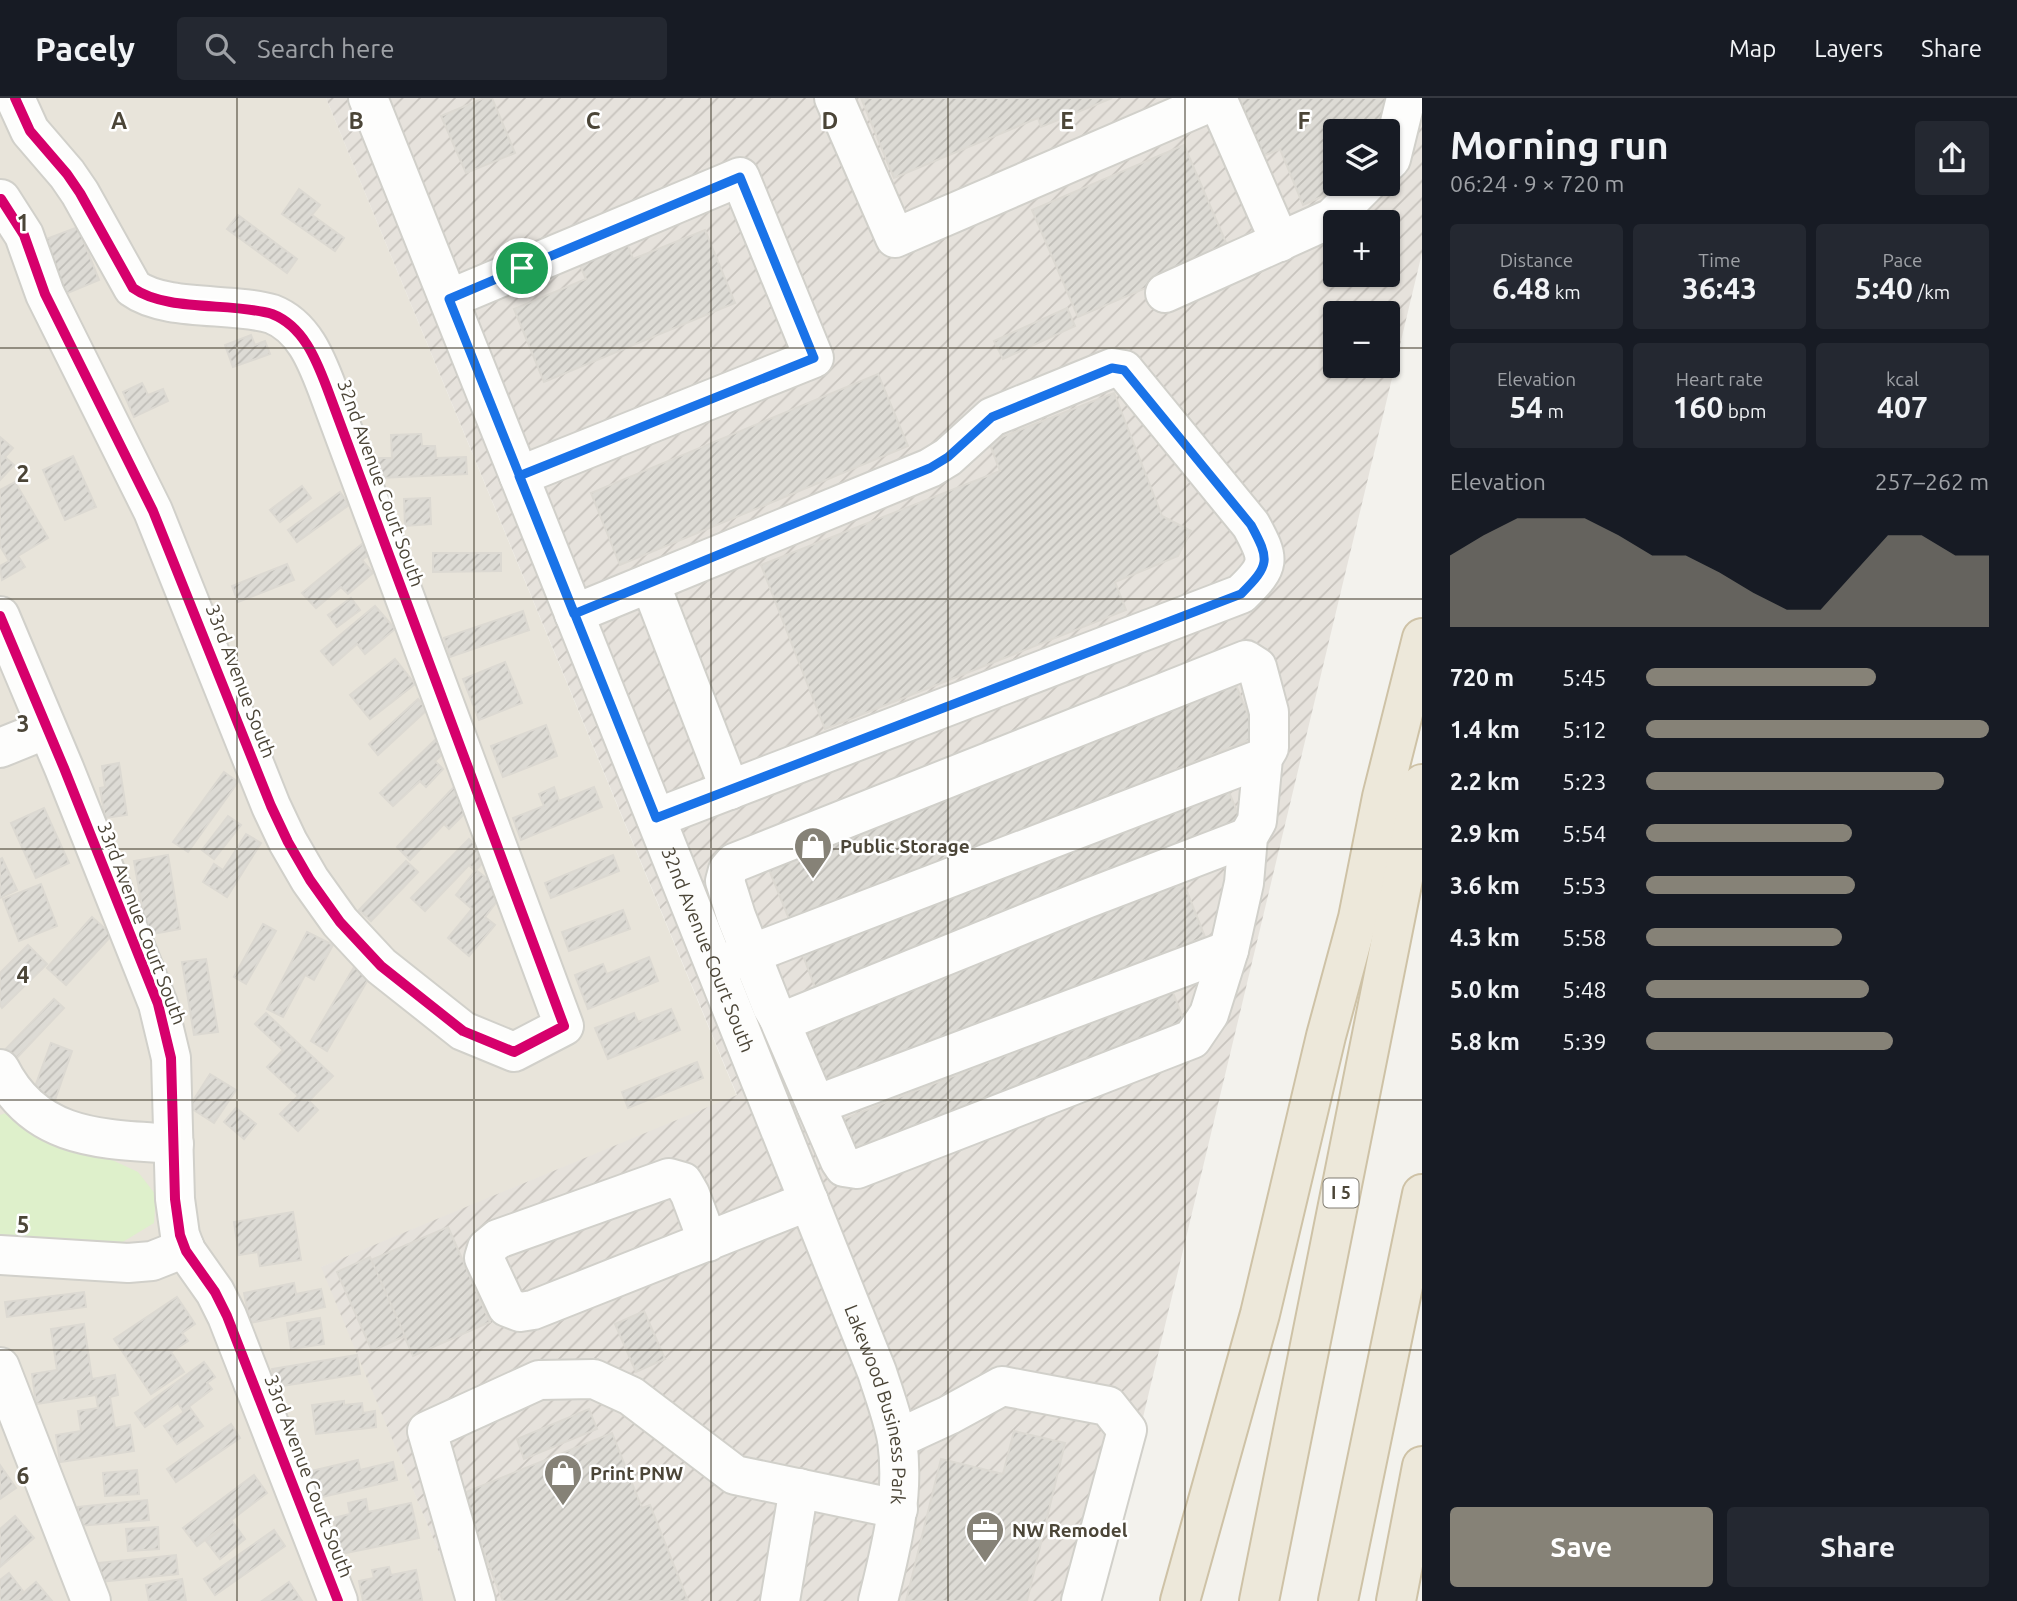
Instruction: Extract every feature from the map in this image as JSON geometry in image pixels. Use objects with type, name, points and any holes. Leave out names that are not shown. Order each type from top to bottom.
[{"type":"highway","points":[[1180,1601],[1260,1314],[1326,1036],[1358,918],[1382,797],[1422,638]]},
{"type":"highway","name":"I 5","points":[[1259,1601],[1422,785]]},
{"type":"highway","points":[[1338,1601],[1422,1194]]},
{"type":"highway","points":[[1396,1601],[1422,1466]]},
{"type":"highway","points":[[1410,1601],[1422,1474]]},
{"type":"street","name":"32nd Avenue Court South","points":[[15,98],[30,131],[80,193],[134,288],[144,295],[165,300],[272,314],[296,329],[311,353],[332,401],[564,1026]]},
{"type":"street","name":"32nd Avenue Court South","points":[[368,98],[811,1208]]},
{"type":"street","points":[[834,98],[895,238],[1217,99],[1280,242]]},
{"type":"street","points":[[1400,122],[1406,98]]},
{"type":"street","points":[[449,299],[740,177],[814,358],[519,476]]},
{"type":"street","points":[[1165,293],[1332,218],[1354,196]]},
{"type":"street","name":"33rd Avenue South","points":[[1,199],[24,235],[45,294],[153,511],[189,595],[260,781],[302,867],[340,922],[381,965],[463,1031],[514,1052],[564,1026]]},
{"type":"street","points":[[574,614],[930,468],[948,457],[992,417],[1112,368],[1124,370],[1251,525],[1265,551],[1261,574],[1241,594],[656,818]]},
{"type":"street","points":[[650,583],[730,790]]},
{"type":"street","name":"33rd Avenue Court South","points":[[0,616],[141,960],[164,1023],[171,1066],[176,1208],[184,1248],[215,1292],[228,1316],[338,1601]]},
{"type":"street","points":[[1247,660],[1257,667],[1269,712],[1269,748],[1263,758],[1257,821],[1248,837],[1244,883],[1229,950],[1209,1014],[1192,1038],[857,1169],[844,1167],[840,1161],[772,1007],[725,881],[728,870],[734,863],[1247,660]]},
{"type":"street","points":[[0,748],[47,729]]},
{"type":"street","points":[[715,968],[1263,758]]},
{"type":"street","points":[[778,1017],[790,1018],[1248,837]]},
{"type":"street","points":[[816,1105],[1229,950]]},
{"type":"street","points":[[0,1069],[20,1100],[53,1125],[94,1137],[174,1144]]},
{"type":"street","points":[[708,1242],[683,1182],[669,1178],[498,1239],[487,1248],[484,1258],[507,1307],[520,1312],[533,1310],[708,1242],[811,1208]]},
{"type":"street","name":"Lakewood Business Park","points":[[811,1208],[877,1372],[897,1439],[898,1508],[878,1601]]},
{"type":"street","points":[[0,1255],[128,1263],[152,1261],[184,1248]]},
{"type":"street","points":[[0,1367],[91,1601]]},
{"type":"street","points":[[477,1601],[427,1431],[539,1380],[594,1380],[631,1396],[735,1475],[898,1508]]},
{"type":"street","points":[[897,1439],[1002,1386],[1108,1406],[1127,1430],[1082,1601]]},
{"type":"street","points":[[780,1601],[799,1488]]},
{"type":"shaded area","points":[[34,98],[326,98],[737,1096],[322,1267],[459,1601],[0,1601],[0,112]]},
{"type":"shaded area","points":[[326,98],[1422,98],[1422,253],[1400,345],[1400,301],[1323,301],[1323,378],[1392,378],[1099,1601],[459,1601],[321,1267],[737,1095]]},
{"type":"green space","points":[[9,1112],[138,1172],[156,1195],[154,1223],[121,1243],[84,1246],[0,1240],[0,1115]]},
{"type":"building","points":[[484,98],[492,98],[515,153],[466,173],[441,116]]},
{"type":"building","points":[[861,98],[1112,98],[1041,127],[1038,118],[894,178]]},
{"type":"building","points":[[1239,98],[1391,98],[1389,117],[1384,119],[1323,119],[1323,196],[1303,205],[1280,149],[1263,156]]},
{"type":"building","points":[[1184,145],[1230,252],[1078,317],[1032,210]]},
{"type":"building","points":[[299,189],[320,205],[312,215],[344,238],[335,251],[282,214]]},
{"type":"building","points":[[238,215],[297,259],[287,273],[227,229]]},
{"type":"building","points":[[78,227],[99,280],[63,295],[41,241]]},
{"type":"building","points":[[705,230],[735,303],[544,382],[514,309],[586,279],[579,263],[627,243],[633,259]]},
{"type":"building","points":[[1067,308],[1075,326],[1003,359],[994,341]]},
{"type":"building","points":[[251,335],[255,345],[265,341],[270,354],[233,367],[225,345]]},
{"type":"building","points":[[878,374],[908,446],[620,565],[591,493]]},
{"type":"building","points":[[142,383],[148,395],[163,389],[168,401],[134,417],[123,392]]},
{"type":"building","points":[[1114,393],[1162,516],[1191,531],[1178,556],[1115,582],[1126,610],[825,729],[761,565],[1000,471],[989,442]]},
{"type":"building","points":[[421,434],[422,446],[435,446],[436,458],[466,457],[467,474],[379,478],[378,458],[392,458],[391,435]]},
{"type":"building","points":[[0,437],[13,448],[5,457],[14,465],[0,480]]},
{"type":"building","points":[[73,456],[96,507],[65,520],[43,470]]},
{"type":"building","points":[[15,482],[48,538],[18,556],[25,567],[2,580],[0,566],[9,561],[0,546],[0,490]]},
{"type":"building","points":[[302,486],[311,498],[280,522],[270,510]]},
{"type":"building","points":[[340,492],[349,505],[297,542],[288,530]]},
{"type":"building","points":[[430,498],[431,524],[405,526],[404,499]]},
{"type":"building","points":[[362,544],[370,554],[362,560],[373,573],[348,594],[341,587],[316,608],[302,593]]},
{"type":"building","points":[[433,553],[501,553],[501,571],[433,572]]},
{"type":"building","points":[[287,564],[294,580],[238,602],[232,586]]},
{"type":"building","points":[[351,598],[360,610],[337,627],[328,615]]},
{"type":"building","points":[[375,606],[395,629],[365,654],[357,644],[333,665],[321,651]]},
{"type":"building","points":[[523,611],[529,630],[450,657],[444,638]]},
{"type":"building","points":[[395,659],[415,684],[370,719],[350,695]]},
{"type":"building","points":[[505,662],[522,703],[479,720],[463,679]]},
{"type":"building","points":[[1234,680],[1257,737],[791,924],[768,867]]},
{"type":"building","points":[[418,699],[427,710],[378,755],[369,744]]},
{"type":"building","points":[[546,725],[557,756],[503,777],[491,746]]},
{"type":"building","points":[[435,740],[446,751],[435,761],[443,769],[426,787],[420,781],[393,806],[380,793]]},
{"type":"building","points":[[119,763],[127,815],[105,818],[100,788],[105,787],[102,766]]},
{"type":"building","points":[[224,772],[238,782],[188,852],[173,842]]},
{"type":"building","points":[[1226,785],[1241,821],[816,990],[802,953]]},
{"type":"building","points":[[455,786],[468,810],[449,829],[444,824],[410,860],[397,847]]},
{"type":"building","points":[[554,787],[559,801],[594,787],[602,807],[521,840],[513,818],[544,806],[539,794]]},
{"type":"building","points":[[44,808],[69,863],[36,878],[11,823]]},
{"type":"building","points":[[228,816],[241,825],[214,859],[202,850]]},
{"type":"building","points":[[246,834],[261,843],[227,897],[203,882],[214,864],[223,870]]},
{"type":"building","points":[[469,839],[488,857],[475,871],[469,865],[425,911],[411,898]]},
{"type":"building","points":[[168,855],[180,929],[147,935],[134,861]]},
{"type":"building","points":[[613,855],[619,871],[551,898],[545,883]]},
{"type":"building","points":[[2,858],[17,890],[0,898],[0,859]]},
{"type":"building","points":[[406,861],[418,872],[371,921],[359,910]]},
{"type":"building","points":[[476,870],[504,892],[485,917],[495,925],[469,956],[448,938],[472,909],[456,895]]},
{"type":"building","points":[[1182,879],[1205,937],[820,1088],[798,1030]]},
{"type":"building","points":[[41,884],[57,926],[19,941],[3,899]]},
{"type":"building","points":[[623,910],[630,929],[569,951],[562,932]]},
{"type":"building","points":[[92,917],[112,935],[66,985],[47,968]]},
{"type":"building","points":[[263,924],[276,931],[246,984],[234,977]]},
{"type":"building","points":[[307,932],[333,945],[314,980],[305,975],[283,1017],[267,1009]]},
{"type":"building","points":[[28,945],[47,964],[2,1008],[0,973]]},
{"type":"building","points":[[649,957],[658,981],[588,1009],[575,975],[603,964],[607,974]]},
{"type":"building","points":[[206,959],[218,1032],[194,1035],[182,962]]},
{"type":"building","points":[[354,967],[370,976],[327,1051],[311,1041]]},
{"type":"building","points":[[1172,990],[1186,1026],[850,1158],[836,1122]]},
{"type":"building","points":[[54,999],[64,1008],[10,1065],[0,1055]]},
{"type":"building","points":[[671,1009],[680,1030],[608,1059],[595,1028],[634,1013],[638,1022]]},
{"type":"building","points":[[266,1013],[333,1076],[309,1101],[318,1110],[298,1131],[280,1114],[298,1096],[267,1067],[283,1050],[255,1024]]},
{"type":"building","points":[[51,1043],[72,1051],[54,1103],[32,1095]]},
{"type":"building","points":[[697,1062],[703,1078],[628,1108],[622,1092]]},
{"type":"building","points":[[210,1074],[236,1090],[214,1123],[189,1107]]},
{"type":"building","points":[[236,1108],[256,1124],[244,1139],[224,1122]]},
{"type":"building","points":[[293,1212],[301,1260],[260,1266],[258,1252],[239,1255],[234,1222]]},
{"type":"building","points":[[448,1227],[490,1322],[413,1356],[371,1260]]},
{"type":"building","points":[[370,1257],[405,1336],[372,1351],[337,1272]]},
{"type":"building","points":[[294,1283],[296,1294],[321,1289],[325,1307],[250,1323],[244,1293]]},
{"type":"building","points":[[84,1292],[86,1307],[7,1317],[5,1302]]},
{"type":"building","points":[[177,1297],[195,1324],[182,1333],[188,1341],[171,1352],[184,1372],[151,1394],[114,1339]]},
{"type":"building","points":[[644,1311],[665,1359],[636,1372],[615,1324]]},
{"type":"building","points":[[320,1318],[324,1344],[291,1349],[287,1323]]},
{"type":"building","points":[[84,1324],[92,1379],[115,1375],[118,1395],[110,1397],[115,1428],[130,1425],[134,1451],[60,1462],[56,1435],[81,1431],[78,1411],[98,1408],[96,1395],[36,1404],[32,1374],[57,1370],[51,1329]]},
{"type":"building","points":[[357,1355],[360,1374],[275,1387],[272,1369]]},
{"type":"building","points":[[204,1362],[215,1377],[207,1383],[212,1389],[183,1411],[178,1403],[145,1427],[135,1413]]},
{"type":"building","points":[[344,1401],[344,1405],[362,1403],[363,1413],[375,1411],[376,1427],[316,1434],[312,1405]]},
{"type":"building","points":[[190,1408],[203,1426],[177,1444],[164,1426]]},
{"type":"building","points":[[589,1409],[597,1429],[524,1459],[517,1439]]},
{"type":"building","points":[[231,1424],[240,1438],[176,1482],[167,1469]]},
{"type":"building","points":[[1014,1431],[1065,1443],[1027,1601],[906,1601],[941,1459],[1003,1474]]},
{"type":"building","points":[[612,1433],[642,1508],[650,1505],[688,1601],[503,1601],[461,1494]]},
{"type":"building","points":[[358,1460],[360,1470],[393,1462],[397,1480],[313,1499],[307,1472]]},
{"type":"building","points":[[0,1465],[16,1488],[0,1499]]},
{"type":"building","points":[[137,1470],[139,1494],[105,1496],[103,1473]]},
{"type":"building","points":[[254,1475],[267,1493],[197,1546],[183,1528]]},
{"type":"building","points":[[366,1499],[368,1512],[411,1503],[419,1538],[341,1554],[333,1518],[350,1514],[348,1503]]},
{"type":"building","points":[[147,1500],[149,1520],[79,1526],[78,1507]]},
{"type":"building","points":[[15,1516],[34,1538],[0,1567],[0,1529]]},
{"type":"building","points":[[232,1521],[245,1539],[220,1559],[206,1541]]},
{"type":"building","points":[[158,1527],[159,1549],[128,1551],[126,1529]]},
{"type":"building","points":[[274,1530],[285,1546],[215,1595],[204,1579]]},
{"type":"building","points":[[176,1555],[178,1574],[100,1582],[99,1563]]},
{"type":"building","points":[[389,1567],[391,1575],[416,1570],[422,1600],[363,1601],[359,1581],[374,1578],[372,1570]]},
{"type":"building","points":[[9,1573],[23,1591],[11,1601],[0,1601],[0,1580]]},
{"type":"building","points":[[182,1579],[186,1601],[149,1601],[146,1585]]},
{"type":"building","points":[[36,1582],[52,1601],[14,1601]]},
{"type":"building","points":[[289,1582],[302,1601],[262,1601]]},
{"type":"cycle path","points":[[1,199],[24,235],[45,294],[153,511],[271,806],[310,880],[340,922],[381,966],[463,1031],[514,1052],[564,1026],[327,388],[307,345],[283,319],[272,314],[238,308],[181,304],[147,296],[133,288],[80,193],[30,131],[15,98]]},
{"type":"cycle path","points":[[0,616],[158,1004],[171,1058],[175,1199],[180,1235],[186,1251],[215,1292],[227,1316],[338,1601]]},
{"type":"place","name":"Public Storage","points":[[813,880]]},
{"type":"place","name":"Print PNW","points":[[563,1507]]},
{"type":"place","name":"NW Remodel","points":[[985,1564]]},
{"type":"route","points":[[522,268],[449,299],[519,476],[574,614],[656,818],[1241,594],[1261,574],[1265,551],[1251,525],[1124,370],[1112,368],[992,417],[948,457],[930,468],[574,614],[547,545],[519,476],[814,358],[740,177],[522,268]]}]
